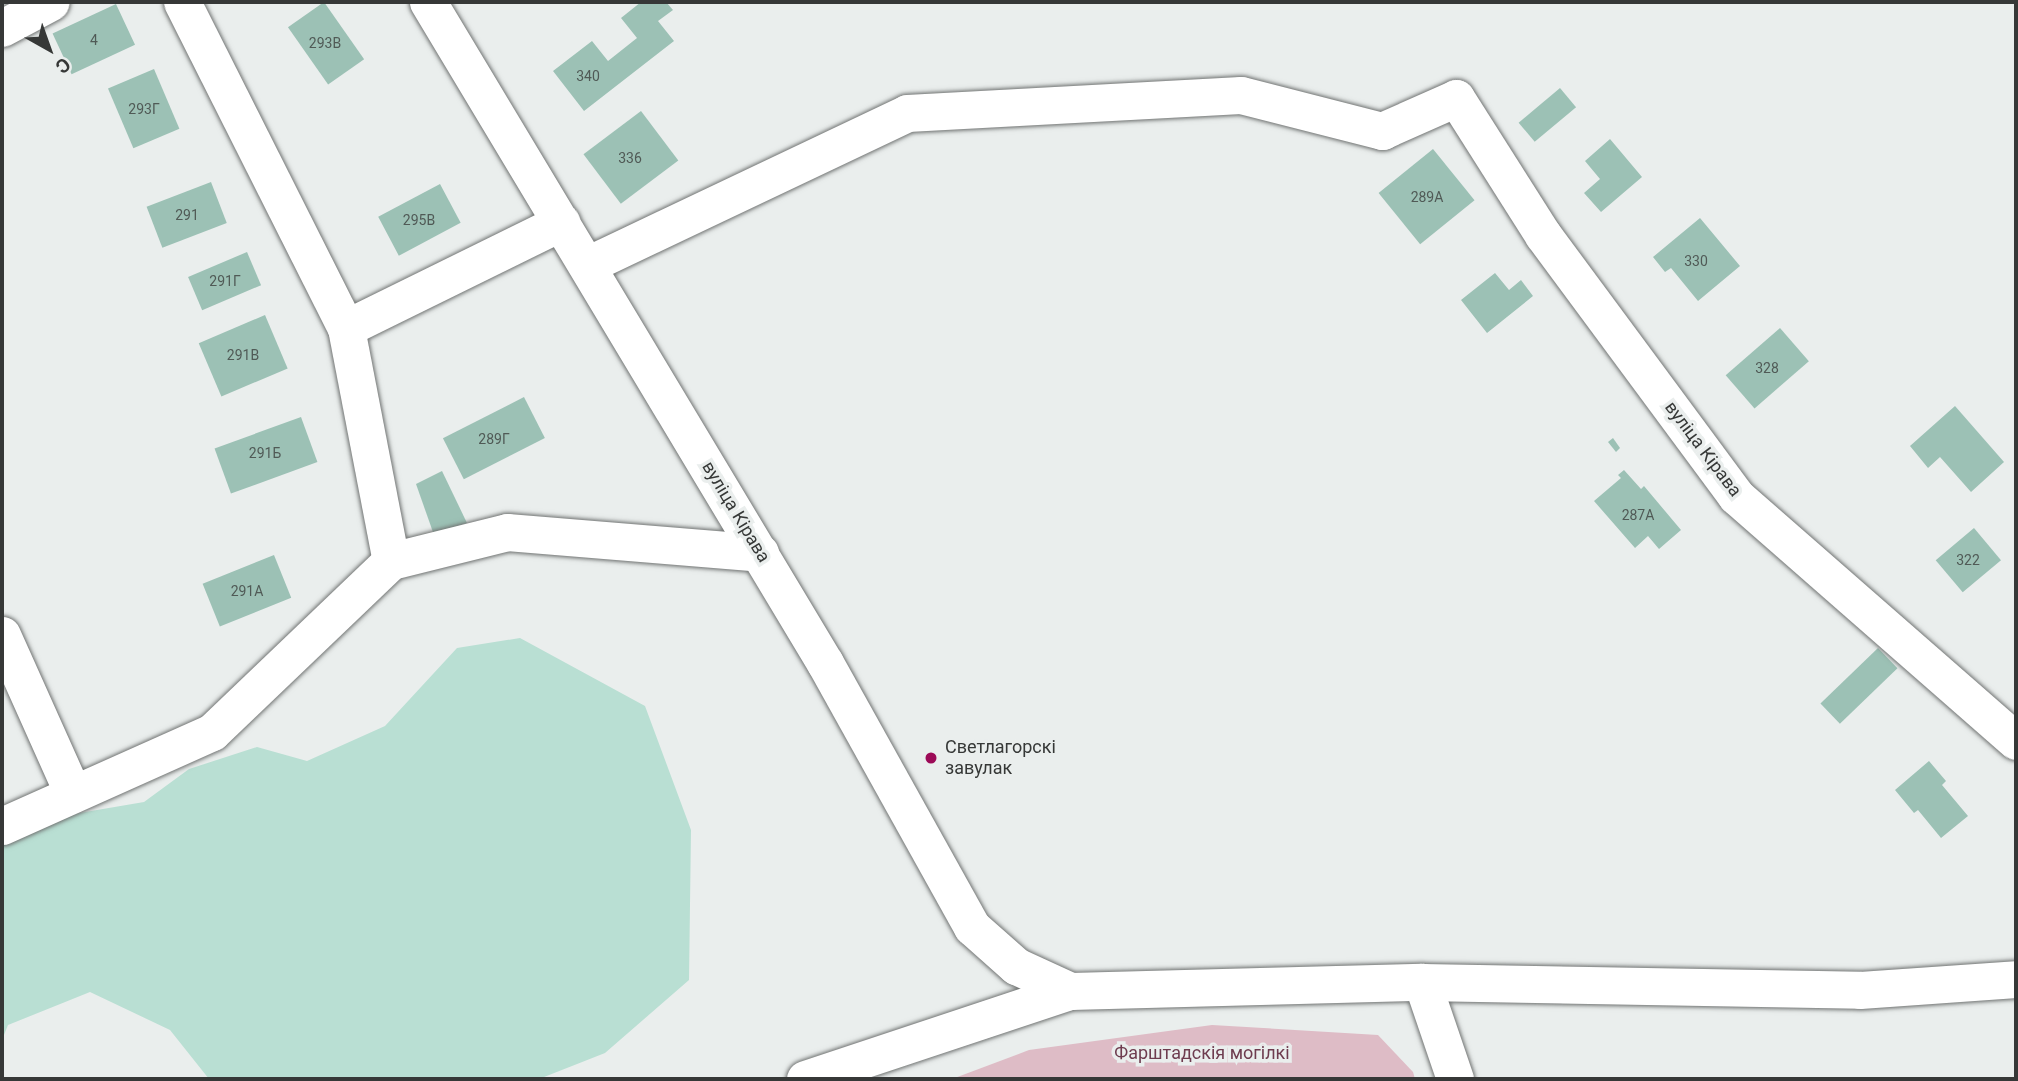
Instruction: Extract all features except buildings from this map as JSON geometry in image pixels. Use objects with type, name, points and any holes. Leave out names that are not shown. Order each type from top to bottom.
[{"type":"street","points":[[2,27],[51,2]]},
{"type":"street","points":[[182,2],[346,328],[391,561]]},
{"type":"street","name":"вуліца Кірава","points":[[428,2],[825,663],[972,927],[1016,966],[1070,991]]},
{"type":"street","name":"вуліца Кірава","points":[[587,265],[907,113],[1241,96],[1382,131],[1456,98],[1543,234],[1736,496],[2016,741]]},
{"type":"street","points":[[346,328],[561,222]]},
{"type":"street","points":[[2,826],[212,732],[391,561],[507,532],[760,553]]},
{"type":"street","points":[[2,635],[73,794]]},
{"type":"street","points":[[805,1079],[1070,991],[1422,982],[1860,990],[2016,979]]},
{"type":"street","points":[[1422,982],[1455,1079]]},
{"type":"green space","name":"Фарштадскія могілкі","points":[[1212,1025],[1378,1035],[1413,1072],[1415,1079],[952,1079],[1029,1050]]},
{"type":"shaded area","points":[[520,638],[645,706],[691,830],[689,980],[605,1053],[539,1079],[209,1079],[170,1030],[90,992],[8,1025],[2,1040],[3,826],[144,802],[189,769],[257,747],[307,761],[385,726],[457,648]]},
{"type":"place","name":"Светлагорскі завулак","points":[[931,758]]}]
